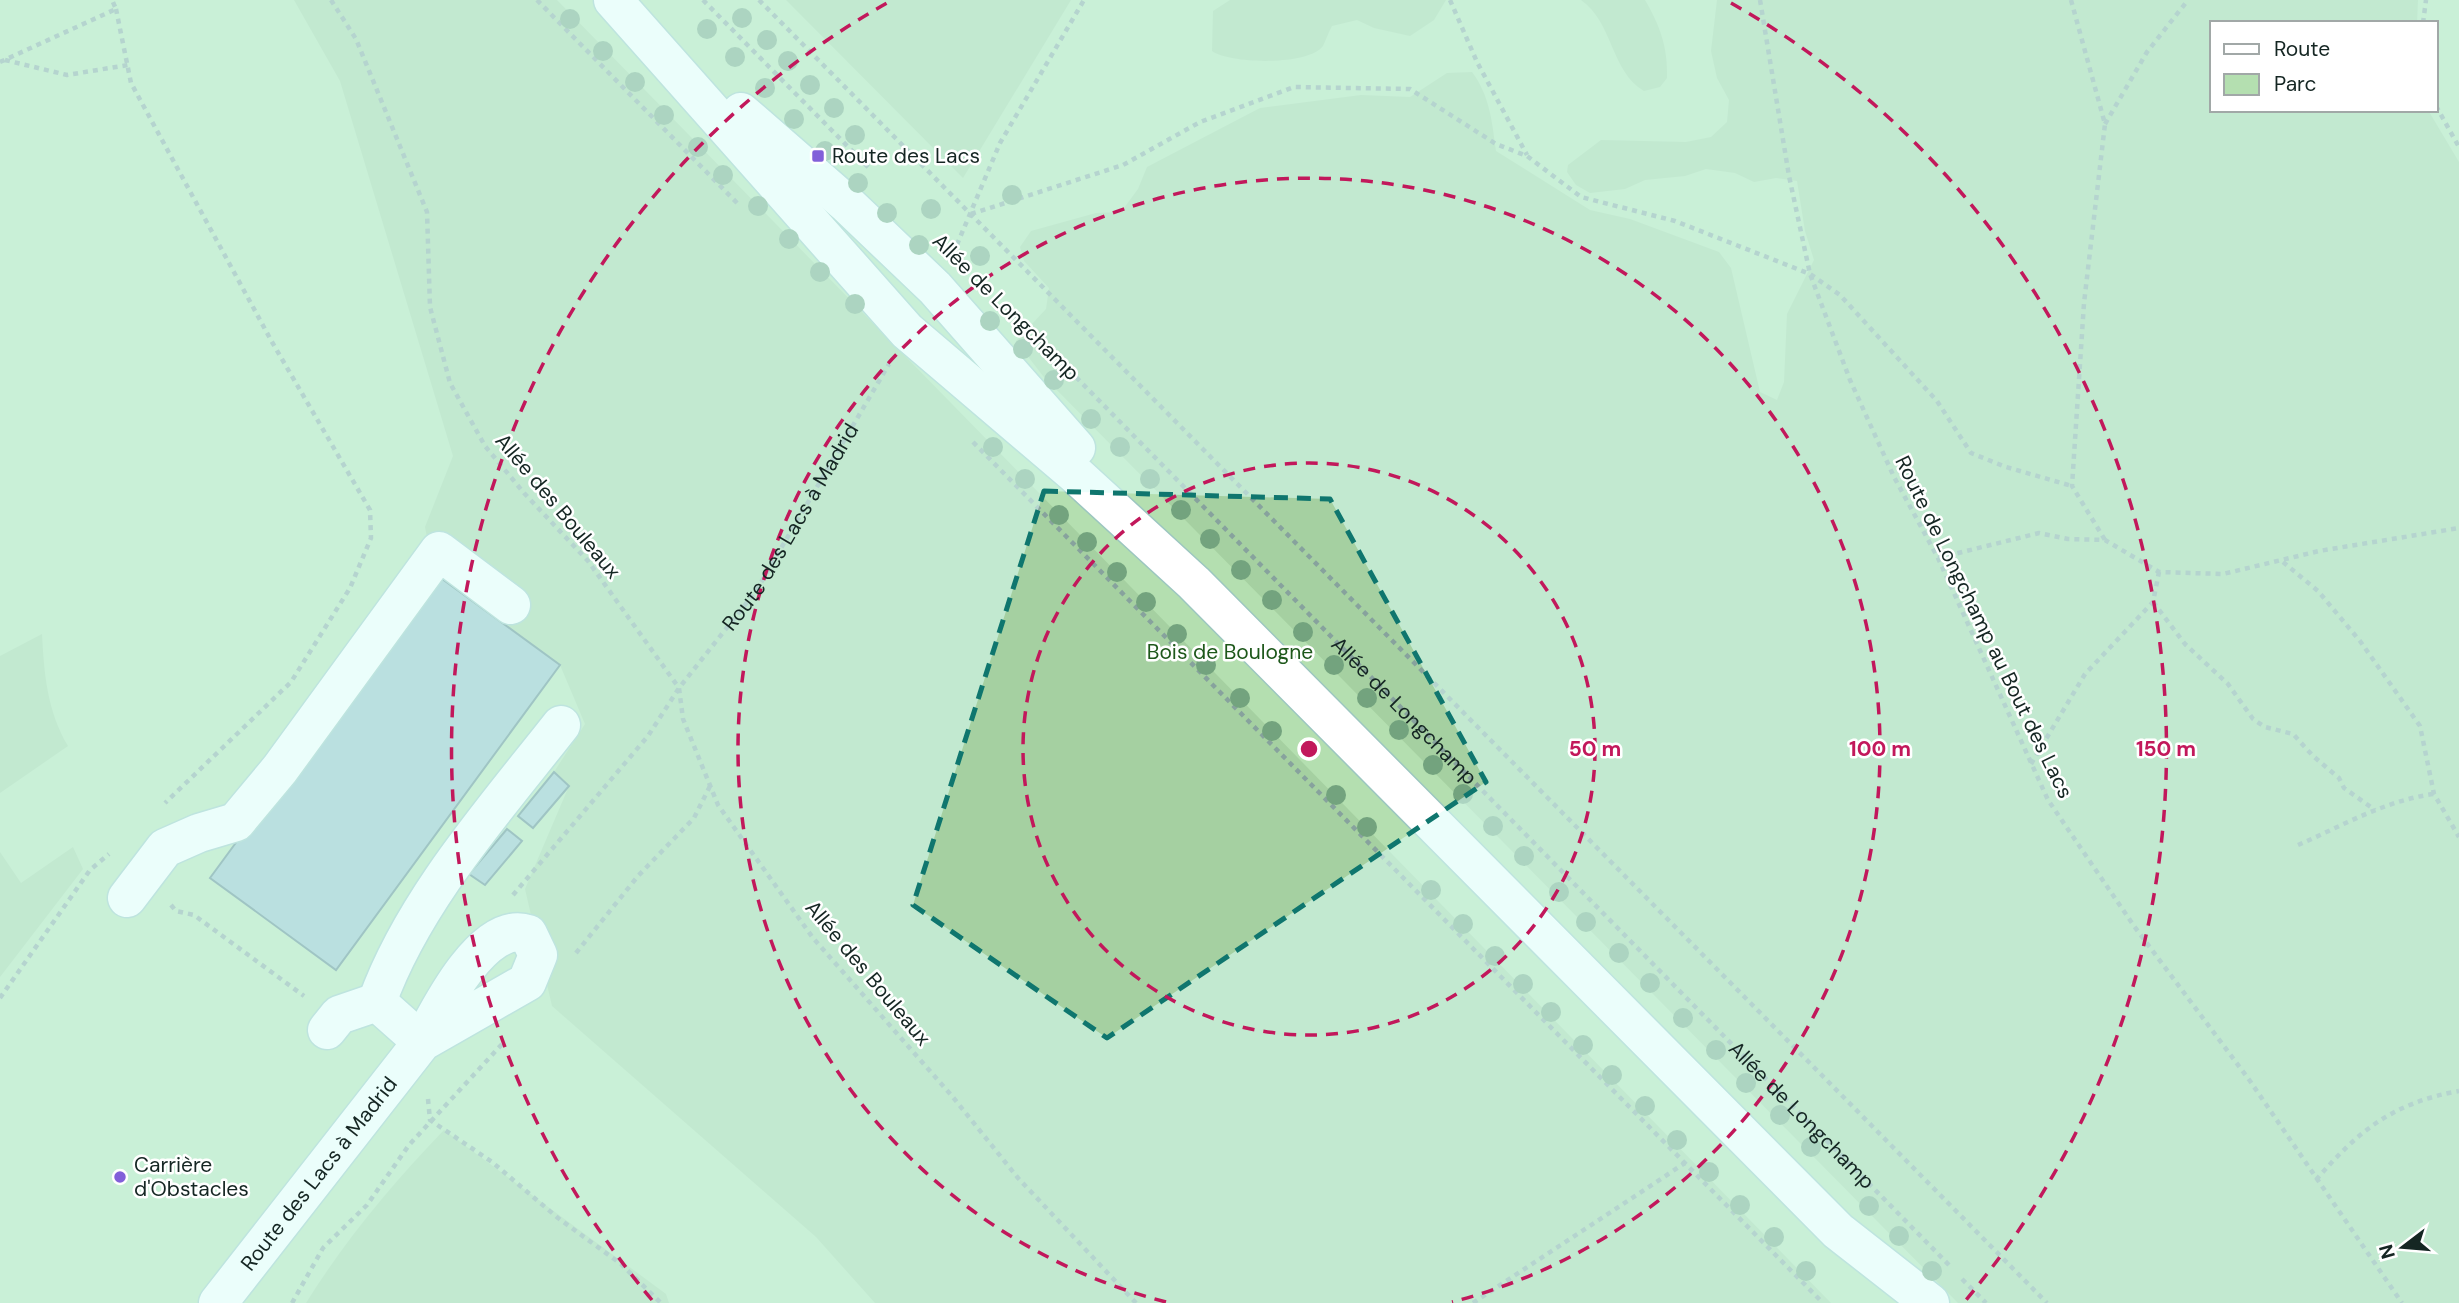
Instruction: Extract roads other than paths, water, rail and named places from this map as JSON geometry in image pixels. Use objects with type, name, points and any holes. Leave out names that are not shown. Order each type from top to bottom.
[{"type":"main road","points":[[621,7],[907,331],[1075,474],[1194,583],[1838,1231],[1930,1303]]},
{"type":"main road","points":[[127,898],[165,848],[236,822],[280,769],[439,551],[511,605]]},
{"type":"main road","points":[[377,1002],[390,968],[439,887],[489,817],[561,725]]},
{"type":"main road","name":"Route des Lacs à Madrid","points":[[218,1303],[422,1042],[439,1010],[486,943],[500,934],[519,931],[528,934],[538,955],[527,982],[422,1042]]},
{"type":"main road","points":[[330,1026],[339,1015],[377,1002]]},
{"type":"main road","points":[[377,1002],[422,1042]]},
{"type":"main road","points":[[1838,1231],[1890,1303]]},
{"type":"place","name":"Route des Lacs","points":[[818,156]]},
{"type":"place","name":"Carrière d'Obstacles","points":[[120,1177]]},
{"type":"park label","name":"Bois de Boulogne","points":[[1230,652]]}]
